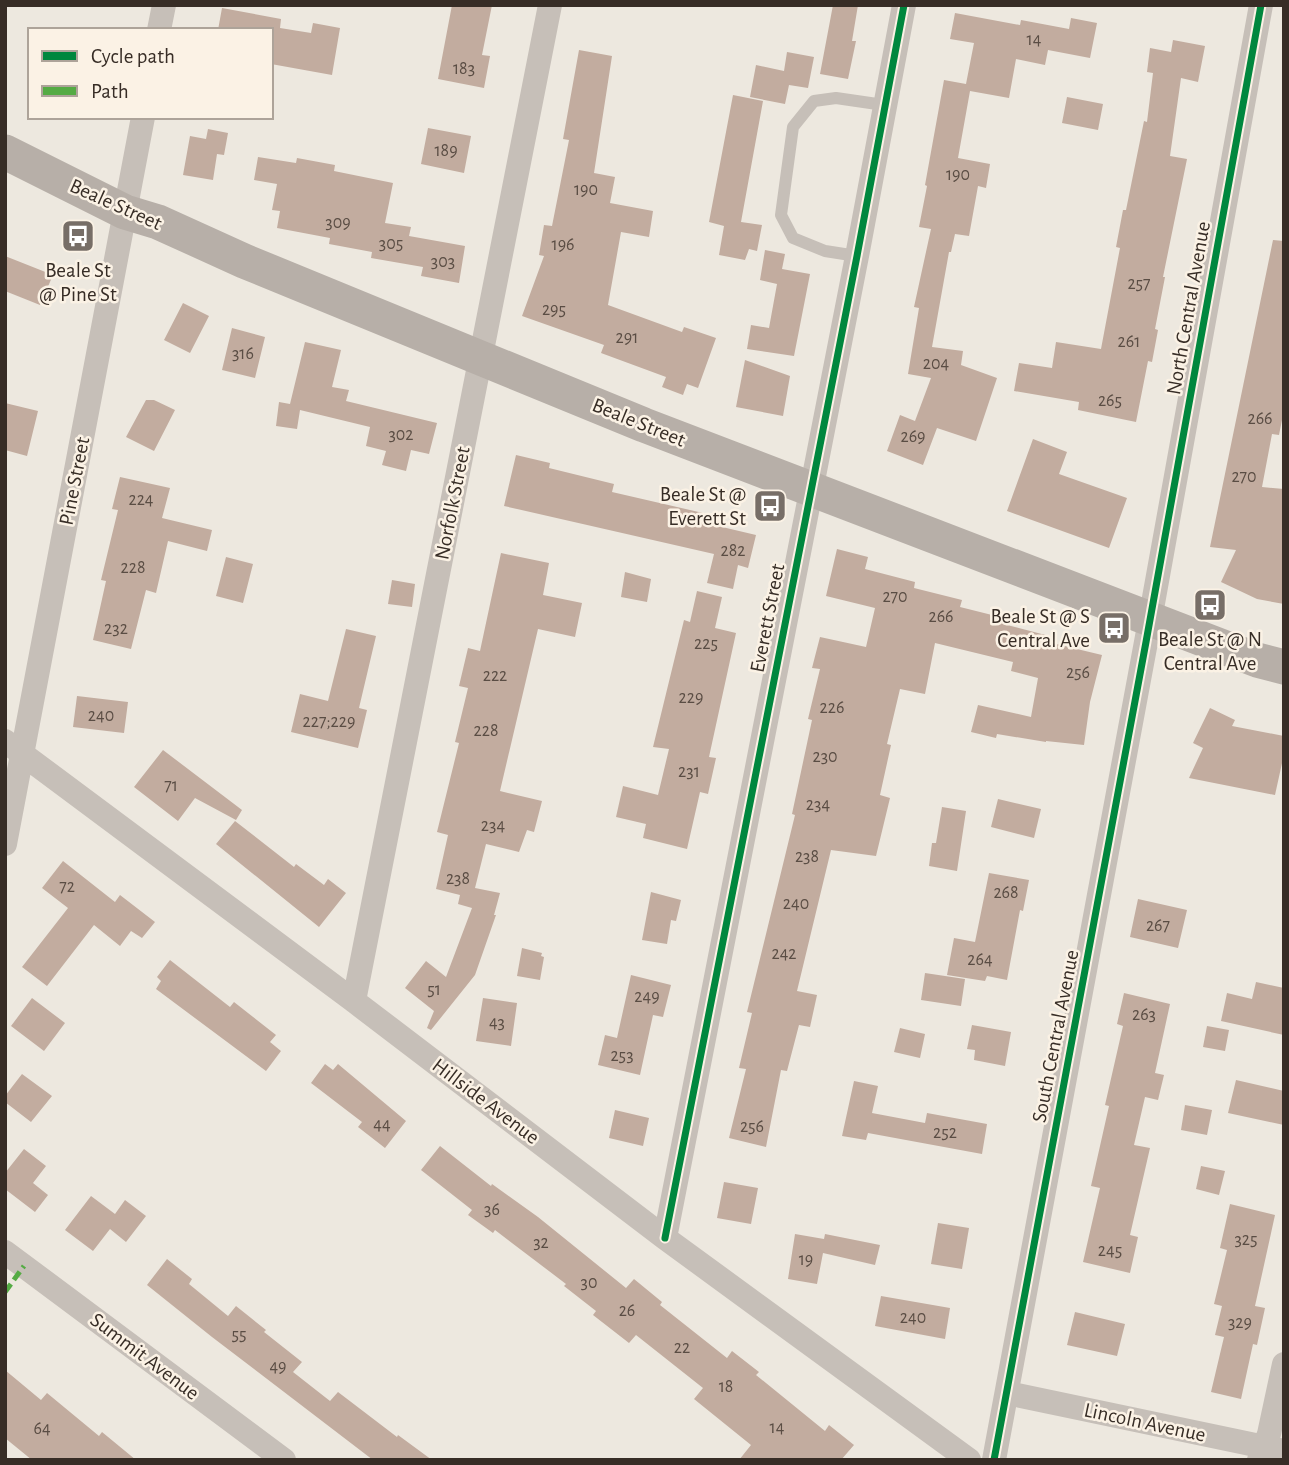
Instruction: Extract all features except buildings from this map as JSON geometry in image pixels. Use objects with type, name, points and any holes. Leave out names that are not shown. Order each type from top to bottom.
[{"type":"main road","name":"Beale Street","points":[[5,152],[125,212],[158,222],[244,261],[643,425],[1256,660],[1284,667]]},
{"type":"street","points":[[159,28],[164,5]]},
{"type":"street","name":"Norfolk Street","points":[[355,1000],[550,5]]},
{"type":"street","name":"Everett Street","points":[[665,1238],[904,5]]},
{"type":"street","name":"North Central Avenue","points":[[1150,618],[1261,5]]},
{"type":"street","name":"Pine Street","points":[[5,844],[14,747],[143,119]]},
{"type":"street","name":"South Central Avenue","points":[[994,1460],[1150,618]]},
{"type":"street","name":"Hillside Avenue","points":[[14,747],[355,1000],[665,1238],[969,1460]]},
{"type":"street","name":"Summit Avenue","points":[[5,1252],[284,1460]]},
{"type":"street","points":[[1269,1453],[1269,1434],[1284,1364]]},
{"type":"street","name":"Lincoln Avenue","points":[[1007,1393],[1269,1453]]},
{"type":"lane","points":[[857,256],[825,251],[793,238],[781,215],[793,127],[814,101],[836,98],[884,105]]},
{"type":"marked path","points":[[5,1292],[24,1266]]},
{"type":"cycle path","points":[[665,1238],[904,5]]},
{"type":"cycle path","points":[[994,1460],[1261,5]]},
{"type":"place","name":"Beale St @ Pine St","points":[[78,236]]},
{"type":"place","name":"Beale St @ Everett St","points":[[770,506]]},
{"type":"place","name":"Beale St @ N Central Ave","points":[[1210,605]]},
{"type":"place","name":"Beale St @ S Central Ave","points":[[1114,628]]}]
